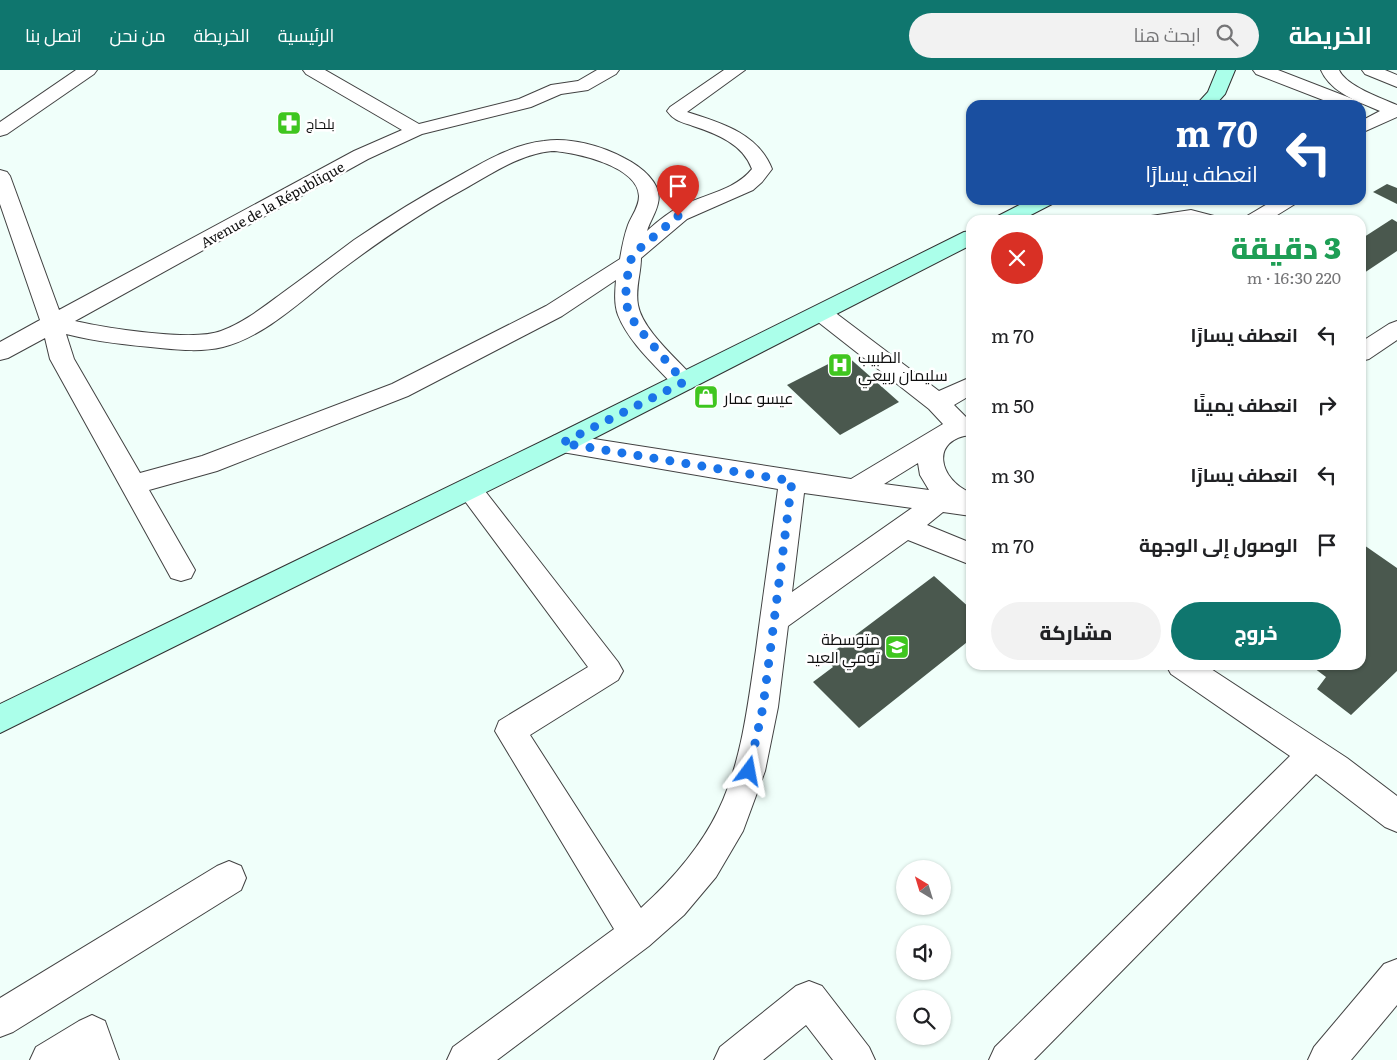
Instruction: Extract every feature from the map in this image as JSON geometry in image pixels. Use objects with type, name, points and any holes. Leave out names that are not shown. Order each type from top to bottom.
[{"type":"main road","points":[[1209,100],[1216,94],[1226,70]]},
{"type":"main road","points":[[1020,215],[1037,205]]},
{"type":"main road","points":[[0,719],[562,443],[966,240]]},
{"type":"street","points":[[0,130],[88,70]]},
{"type":"street","points":[[312,70],[416,130]]},
{"type":"street","name":"Avenue de la République","points":[[557,89],[569,75],[578,70]]},
{"type":"street","name":"Avenue de la République","points":[[0,352],[361,155],[416,130],[497,112],[525,103],[557,89],[582,86],[610,70]]},
{"type":"street","points":[[133,485],[208,464],[400,390],[554,311],[632,258],[678,216],[740,188],[756,178],[762,169],[761,162],[738,138],[680,115],[676,111],[736,70]]},
{"type":"street","points":[[1262,70],[1339,100]]},
{"type":"street","points":[[1330,70],[1330,74],[1336,82],[1394,115]]},
{"type":"street","points":[[1371,70],[1397,82]]},
{"type":"street","points":[[1366,109],[1394,115]]},
{"type":"street","points":[[1366,126],[1394,115]]},
{"type":"street","points":[[52,323],[102,335],[193,343],[221,340],[241,332],[266,316],[424,203],[513,156],[534,148],[556,145],[583,149],[611,158],[632,171],[648,189],[664,200],[690,209]]},
{"type":"street","points":[[0,176],[52,323],[62,359],[181,570]]},
{"type":"street","points":[[648,189],[649,203],[639,225],[626,283],[626,303],[630,316],[684,382]]},
{"type":"street","points":[[1262,215],[1280,205]]},
{"type":"street","points":[[821,313],[938,403],[959,429]]},
{"type":"street","points":[[1366,350],[1397,329]]},
{"type":"street","points":[[938,403],[966,388]]},
{"type":"street","points":[[854,490],[959,429]]},
{"type":"street","points":[[959,429],[934,444],[929,456],[931,471],[939,484],[953,496],[966,502]]},
{"type":"street","points":[[562,443],[792,481],[966,504]]},
{"type":"street","points":[[466,1060],[637,934],[672,903],[704,865],[731,820],[749,771],[763,707],[792,481]]},
{"type":"street","points":[[469,489],[608,671],[510,731],[637,934]]},
{"type":"street","points":[[774,620],[905,528],[939,501]]},
{"type":"street","points":[[905,528],[966,552]]},
{"type":"street","points":[[1188,670],[1314,754],[1397,816]]},
{"type":"street","points":[[1008,1060],[1314,754]]},
{"type":"street","points":[[0,1019],[229,878]]},
{"type":"street","points":[[1327,1060],[1397,977]]},
{"type":"street","points":[[733,1060],[809,999],[856,1060]]},
{"type":"street","points":[[49,1060],[92,1034],[100,1060]]},
{"type":"building","points":[[1387,184],[1397,188],[1397,204],[1373,192]]},
{"type":"building","points":[[1392,219],[1397,222],[1397,251],[1366,272],[1366,236]]},
{"type":"building","points":[[846,355],[899,402],[840,435],[787,385]]},
{"type":"building","points":[[1366,546],[1397,568],[1397,671],[1351,715],[1317,689],[1326,677],[1317,670],[1366,670]]},
{"type":"building","points":[[934,576],[966,605],[966,643],[859,728],[813,682],[833,667],[825,658]]},
{"type":"place","name":"بلحاج","points":[[289,123]]},
{"type":"place","name":"الطبيب سليمان ربيعي","points":[[840,365]]},
{"type":"place","name":"عيسو عمار","points":[[706,397]]},
{"type":"place","name":"متوسطة تومي العيد","points":[[897,647]]},
{"type":"route","points":[[678,216],[632,255],[626,283],[626,303],[630,316],[640,330],[684,382],[562,443],[792,481],[763,707],[749,771]]}]
